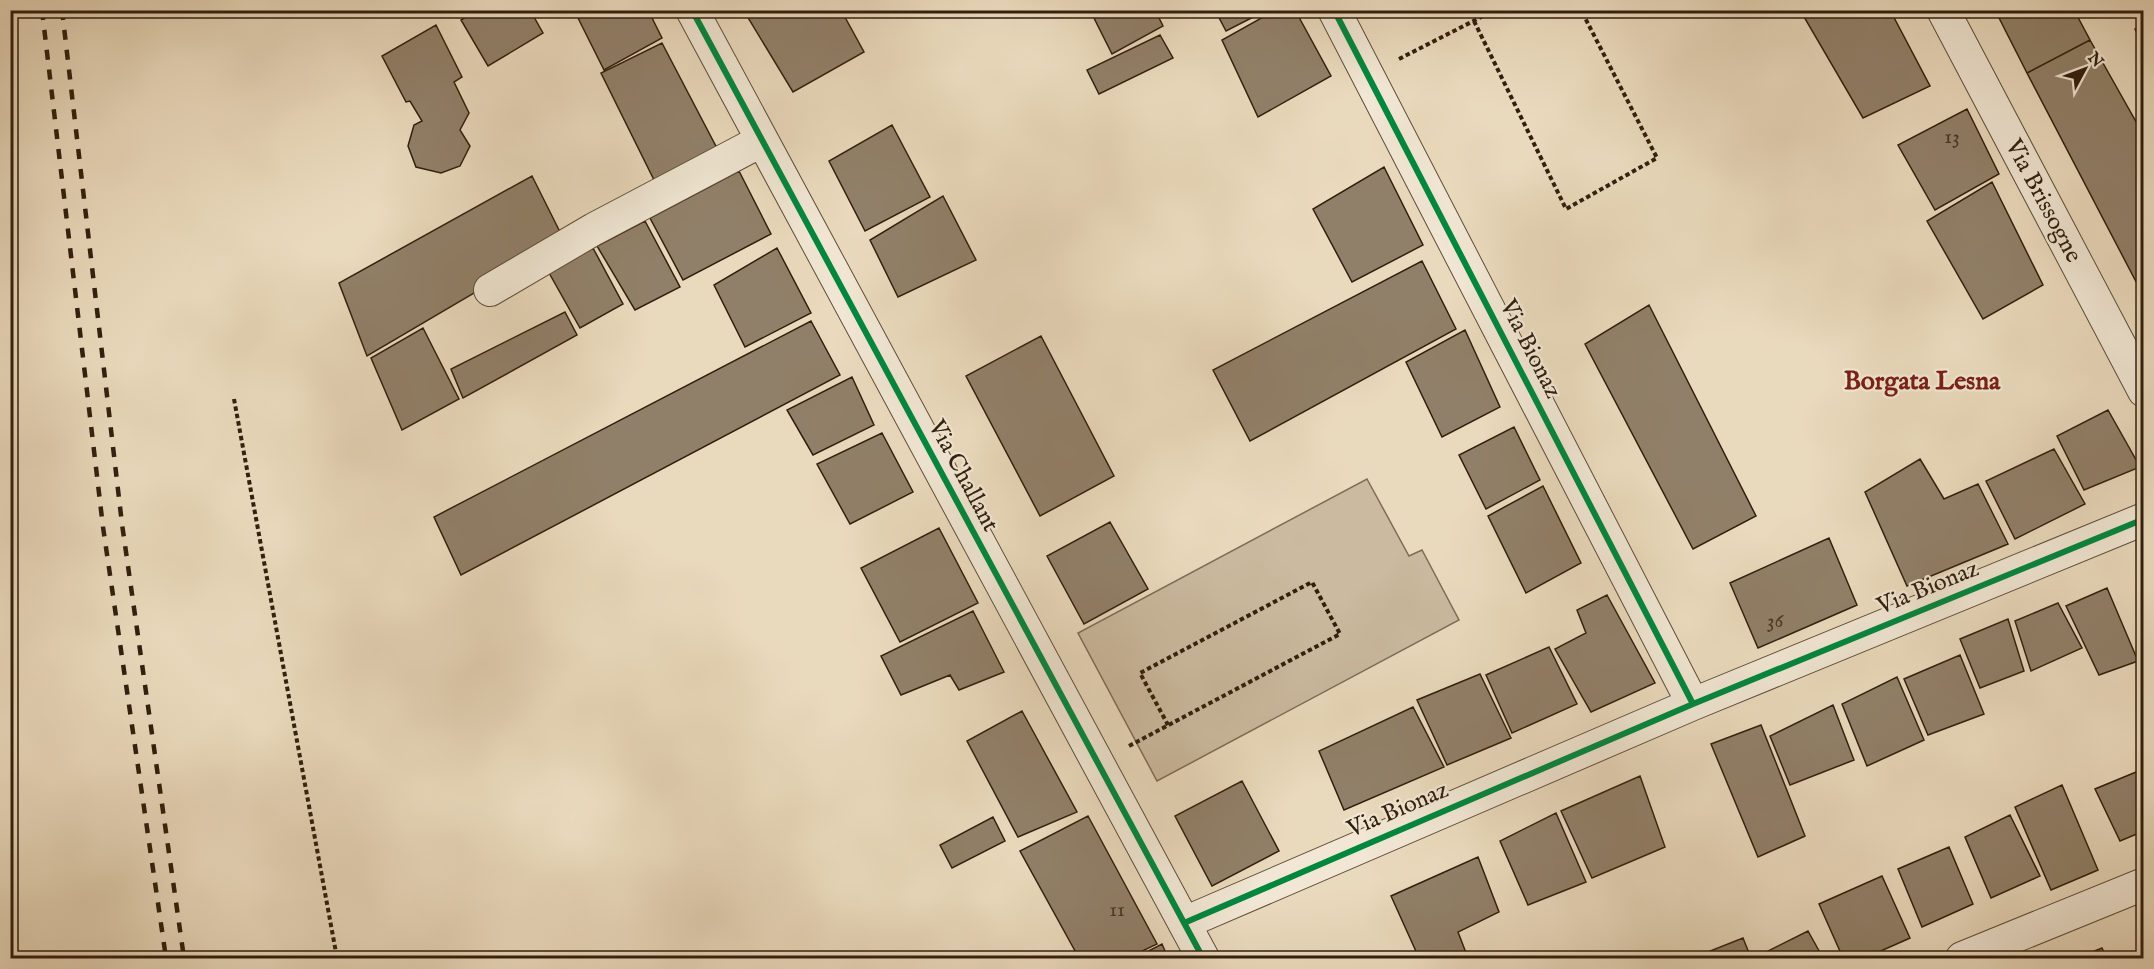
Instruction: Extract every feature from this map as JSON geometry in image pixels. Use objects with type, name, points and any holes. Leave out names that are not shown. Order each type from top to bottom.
[{"type":"street","name":"Via Challant","points":[[692,10],[1203,958]]},
{"type":"street","name":"Via Bionaz","points":[[1334,10],[1694,704]]},
{"type":"street","name":"Via Brissogne","points":[[1943,10],[2144,391]]},
{"type":"street","points":[[490,290],[594,229],[761,141]]},
{"type":"street","name":"Via Bionaz","points":[[1184,923],[1694,704],[2144,519]]},
{"type":"street","points":[[1962,958],[2144,884]]},
{"type":"path","points":[[1368,75],[1495,10]]},
{"type":"path","points":[[1474,21],[1566,209],[1657,158],[1581,10]]},
{"type":"path","points":[[234,399],[337,958]]},
{"type":"path","points":[[1097,762],[1168,725],[1340,634],[1312,582],[1140,674],[1168,725]]},
{"type":"shaded area","points":[[1367,479],[1409,556],[1422,550],[1459,620],[1157,781],[1078,633]]},
{"type":"building","points":[[477,10],[530,10],[543,33],[488,66],[461,20]]},
{"type":"building","points":[[574,10],[648,10],[662,38],[604,70]]},
{"type":"building","points":[[756,10],[841,10],[864,52],[793,92],[747,16]]},
{"type":"building","points":[[1109,10],[1155,10],[1163,26],[1112,54],[1094,18]]},
{"type":"building","points":[[1215,10],[1267,10],[1226,31]]},
{"type":"building","points":[[1276,10],[1295,10],[1331,76],[1258,117],[1222,40]]},
{"type":"building","points":[[1800,10],[1890,10],[1930,86],[1863,118]]},
{"type":"building","points":[[1995,10],[2074,10],[2090,40],[2027,73]]},
{"type":"building","points":[[436,25],[462,77],[454,82],[469,113],[460,130],[470,146],[460,166],[441,173],[416,167],[408,146],[414,125],[422,121],[410,101],[406,102],[382,56]]},
{"type":"building","points":[[2144,25],[2144,47],[2135,29]]},
{"type":"building","points":[[1160,35],[1173,58],[1099,94],[1087,70]]},
{"type":"building","points":[[2090,40],[2144,136],[2144,297],[2027,73]]},
{"type":"building","points":[[662,43],[720,154],[658,188],[601,73]]},
{"type":"building","points":[[1967,109],[1999,174],[1935,210],[1898,145]]},
{"type":"building","points":[[892,125],[930,197],[865,231],[829,161]]},
{"type":"building","points":[[1384,167],[1423,245],[1352,282],[1313,209]]},
{"type":"building","points":[[739,171],[771,234],[683,280],[650,218]]},
{"type":"building","points":[[532,176],[564,240],[367,356],[339,283]]},
{"type":"building","points":[[1992,182],[2043,285],[1983,319],[1927,221]]},
{"type":"building","points":[[943,196],[976,260],[898,297],[870,240]]},
{"type":"building","points":[[645,221],[680,287],[635,310],[597,246]]},
{"type":"building","points":[[593,248],[623,304],[580,328],[548,271]]},
{"type":"building","points":[[777,248],[811,313],[745,347],[714,285]]},
{"type":"building","points":[[1422,261],[1456,329],[1250,441],[1213,370]]},
{"type":"building","points":[[1649,305],[1756,516],[1693,549],[1585,344]]},
{"type":"building","points":[[565,312],[577,335],[463,398],[451,369]]},
{"type":"building","points":[[811,321],[840,375],[461,575],[434,517]]},
{"type":"building","points":[[423,328],[459,399],[402,430],[371,358]]},
{"type":"building","points":[[1465,330],[1500,407],[1442,437],[1406,362]]},
{"type":"building","points":[[1041,336],[1114,476],[1040,516],[966,376]]},
{"type":"building","points":[[852,377],[874,425],[813,455],[787,410]]},
{"type":"building","points":[[2108,410],[2140,467],[2084,490],[2057,436]]},
{"type":"building","points":[[1514,427],[1540,480],[1486,509],[1459,455]]},
{"type":"building","points":[[882,433],[913,492],[850,524],[817,464]]},
{"type":"building","points":[[2054,449],[2085,504],[2015,539],[1986,481]]},
{"type":"building","points":[[1920,459],[1944,499],[1978,484],[2008,544],[1907,586],[1865,492]]},
{"type":"building","points":[[1543,486],[1581,563],[1526,593],[1488,516]]},
{"type":"building","points":[[1110,522],[1148,589],[1084,624],[1047,556]]},
{"type":"building","points":[[939,528],[978,603],[900,642],[861,568]]},
{"type":"building","points":[[1829,538],[1857,605],[1758,648],[1730,583]]},
{"type":"building","points":[[2107,588],[2138,661],[2099,675],[2066,606]]},
{"type":"building","points":[[1607,595],[1655,683],[1591,712],[1555,649],[1586,633],[1577,610]]},
{"type":"building","points":[[2058,603],[2082,648],[2031,671],[2015,621]]},
{"type":"building","points":[[973,611],[1004,672],[959,690],[950,675],[901,695],[881,656]]},
{"type":"building","points":[[2008,619],[2024,671],[1980,688],[1960,639]]},
{"type":"building","points":[[1549,647],[1577,704],[1512,733],[1486,675]]},
{"type":"building","points":[[1960,655],[1984,714],[1928,735],[1904,679]]},
{"type":"building","points":[[1480,674],[1511,738],[1447,765],[1417,700]]},
{"type":"building","points":[[1897,677],[1924,740],[1867,766],[1842,704]]},
{"type":"building","points":[[1833,705],[1854,760],[1790,785],[1770,736]]},
{"type":"building","points":[[1413,707],[1444,767],[1344,810],[1319,751]]},
{"type":"building","points":[[1022,711],[1077,812],[1018,837],[967,741]]},
{"type":"building","points":[[1761,725],[1805,836],[1758,857],[1711,744]]},
{"type":"building","points":[[2141,770],[2144,776],[2144,831],[2120,841],[2095,789]]},
{"type":"building","points":[[1640,776],[1665,847],[1592,878],[1561,811]]},
{"type":"building","points":[[1242,781],[1279,851],[1212,886],[1175,816]]},
{"type":"building","points":[[2062,785],[2098,870],[2051,890],[2015,807]]},
{"type":"building","points":[[1556,813],[1586,882],[1528,905],[1500,841]]},
{"type":"building","points":[[2010,815],[2040,876],[1991,898],[1965,837]]},
{"type":"building","points":[[1088,816],[1157,944],[1128,958],[1079,958],[1020,851]]},
{"type":"building","points":[[993,817],[1005,841],[952,868],[940,845]]},
{"type":"building","points":[[1949,847],[1973,904],[1922,927],[1898,869]]},
{"type":"building","points":[[1478,857],[1499,912],[1458,932],[1468,958],[1419,958],[1391,896]]},
{"type":"building","points":[[1882,876],[1910,938],[1865,958],[1843,958],[1819,904]]},
{"type":"building","points":[[1808,931],[1823,958],[1767,958],[1764,953]]},
{"type":"building","points":[[1743,938],[1751,958],[1695,957]]},
{"type":"building","points":[[1162,944],[1168,958],[1135,958]]},
{"type":"building","points":[[2102,948],[2107,958],[2077,958]]},
{"type":"building","points":[[2144,949],[2144,958],[2123,957]]},
{"type":"railway","points":[[42,10],[103,527],[166,958]]},
{"type":"railway","points":[[62,10],[122,524],[184,958]]},
{"type":"cycle path","points":[[692,10],[1203,958]]},
{"type":"cycle path","points":[[1334,10],[1693,704]]},
{"type":"cycle path","points":[[1184,923],[1693,704],[2144,519]]},
{"type":"district","name":"Borgata Lesna","points":[[1922,381]]}]
